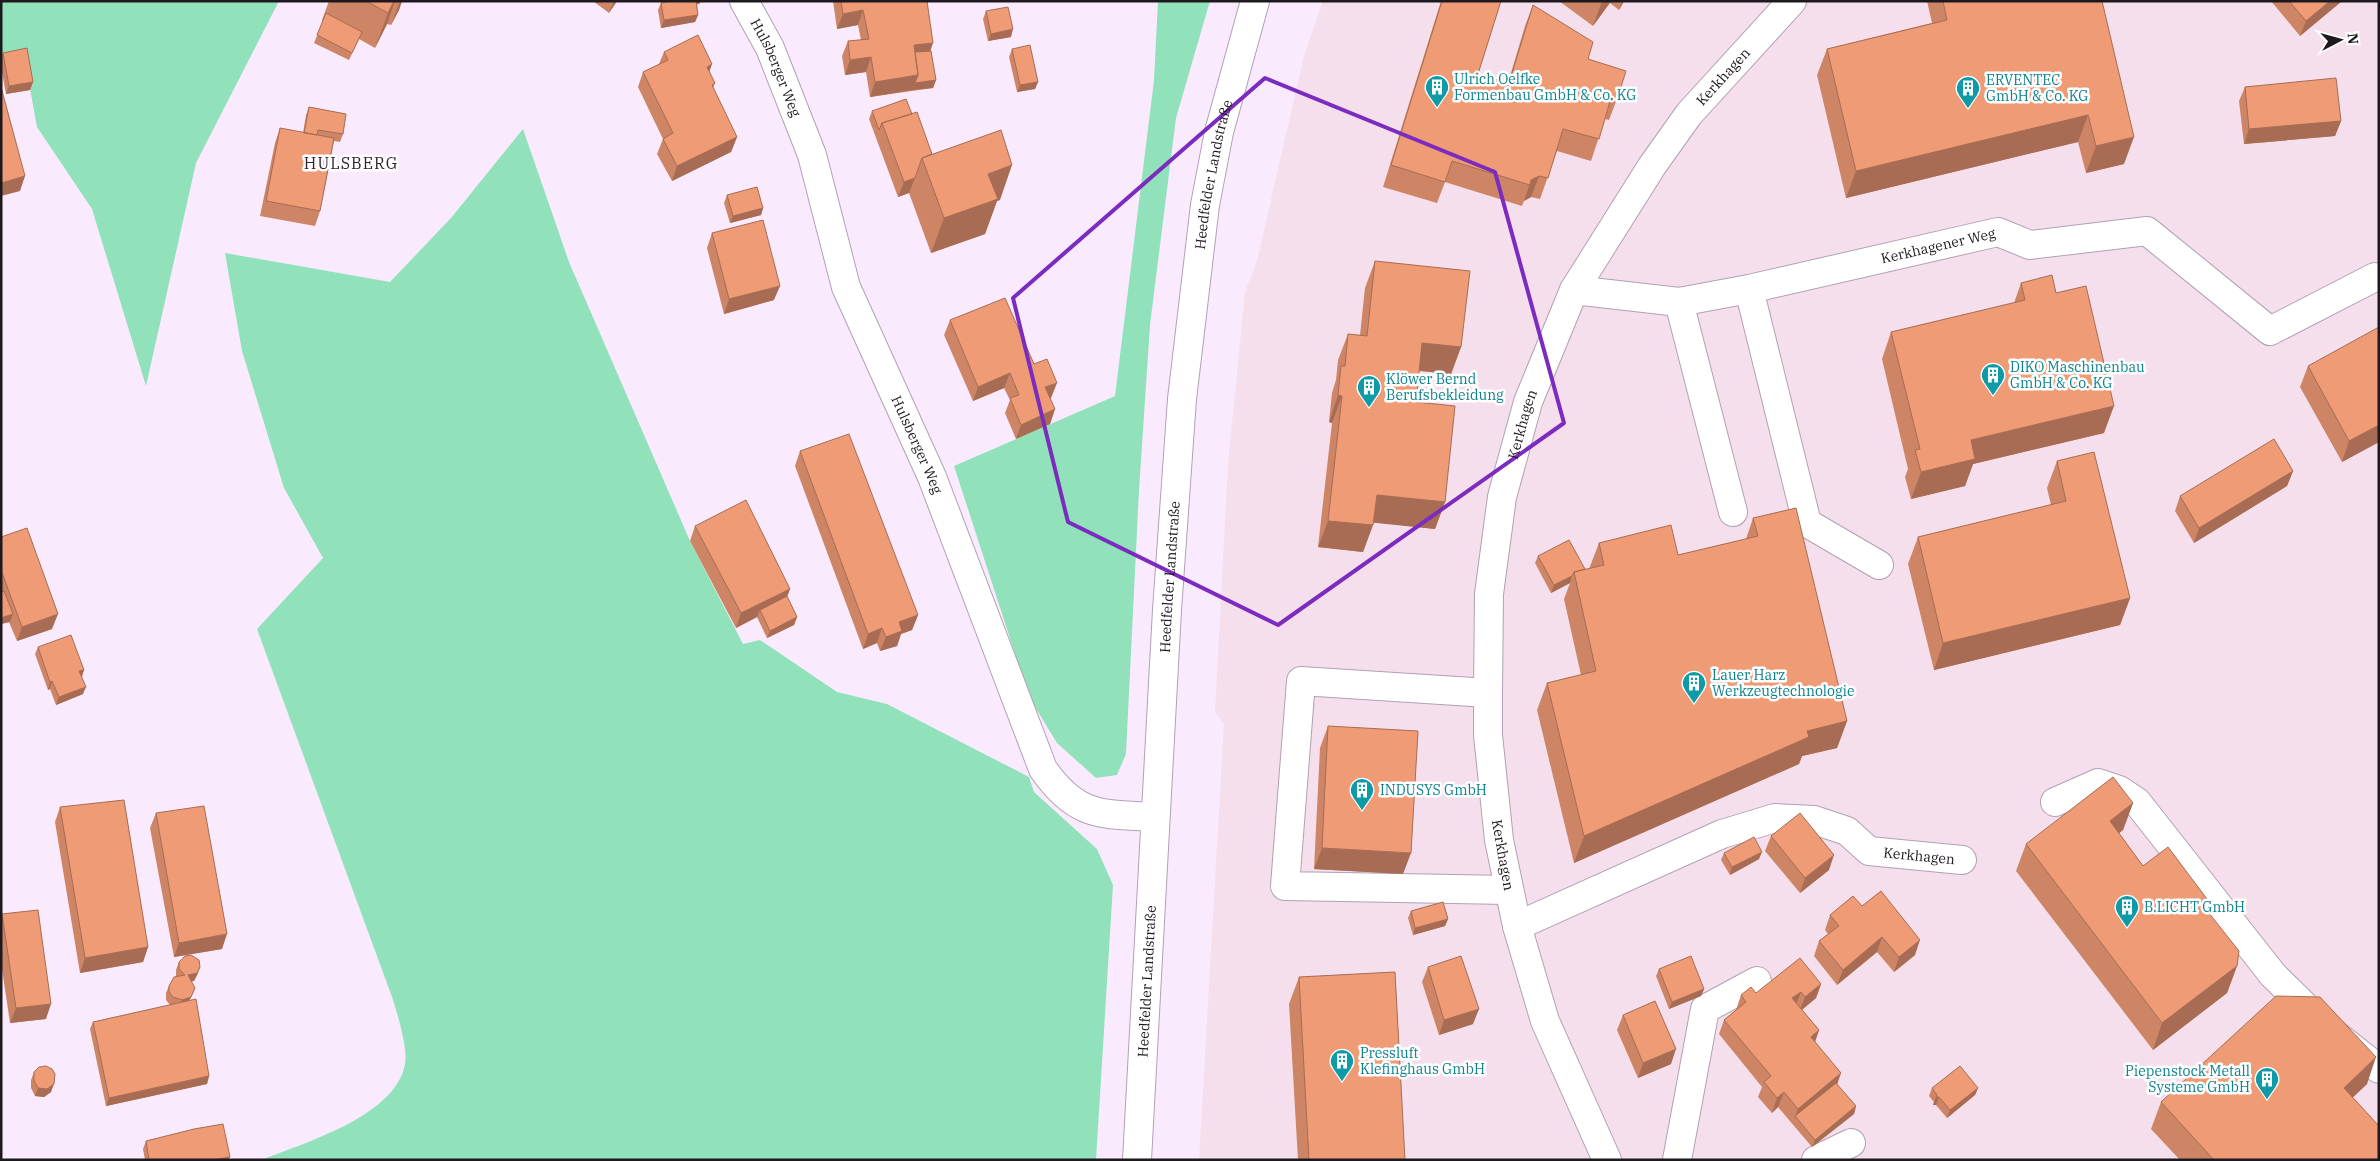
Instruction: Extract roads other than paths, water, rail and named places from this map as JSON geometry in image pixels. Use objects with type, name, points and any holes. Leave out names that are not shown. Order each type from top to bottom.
[{"type":"street","name":"Hulsberger Weg","points":[[744,1],[770,48],[812,155],[846,287],[932,477],[1043,769],[1068,798],[1098,814],[1155,817]]},
{"type":"street","name":"Heedfelder Landstraße","points":[[1137,1160],[1155,817],[1182,399],[1198,257],[1219,132],[1255,1]]},
{"type":"street","name":"Kerkhagen","points":[[1607,1160],[1545,1021],[1517,926],[1499,840],[1488,735],[1488,693],[1489,594],[1502,497],[1528,402],[1574,290],[1652,166],[1689,114],[1791,1]]},
{"type":"street","name":"Kerkhagener Weg","points":[[1574,290],[1679,302],[1749,290],[1998,232],[2030,245],[2147,231],[2270,331],[2376,277]]},
{"type":"street","points":[[1749,290],[1807,523],[1879,565]]},
{"type":"street","points":[[1679,302],[1733,512]]},
{"type":"street","points":[[1488,693],[1301,681],[1285,886],[1509,890]]},
{"type":"street","points":[[2055,802],[2098,783],[2119,790],[2138,802],[2273,975],[2326,1027],[2379,1069]]},
{"type":"street","name":"Kerkhagen","points":[[1517,926],[1722,834],[1775,818],[1814,820],[1847,831],[1869,851],[1962,860]]},
{"type":"street","points":[[1677,1160],[1705,1009],[1757,982]]},
{"type":"street","points":[[1816,1160],[1851,1143]]},
{"type":"place","name":"Ulrich Oelfke Formenbau GmbH & Co. KG","points":[[1437,108]]},
{"type":"place","name":"ERVENTEC GmbH & Co. KG","points":[[1968,109]]},
{"type":"place","name":"DIKO Maschinenbau GmbH & Co. KG","points":[[1993,396]]},
{"type":"place","name":"Klöwer Bernd Berufsbekleidung","points":[[1369,408]]},
{"type":"place","name":"Lauer Harz Werkzeugtechnologie","points":[[1694,704]]},
{"type":"place","name":"INDUSYS GmbH","points":[[1362,811]]},
{"type":"place","name":"B.LICHT GmbH","points":[[2127,928]]},
{"type":"place","name":"Pressluft Klefinghaus GmbH","points":[[1342,1082]]},
{"type":"place","name":"Piepenstock Metall Systeme GmbH","points":[[2267,1100]]},
{"type":"district","name":"HULSBERG","points":[[351,163]]}]
